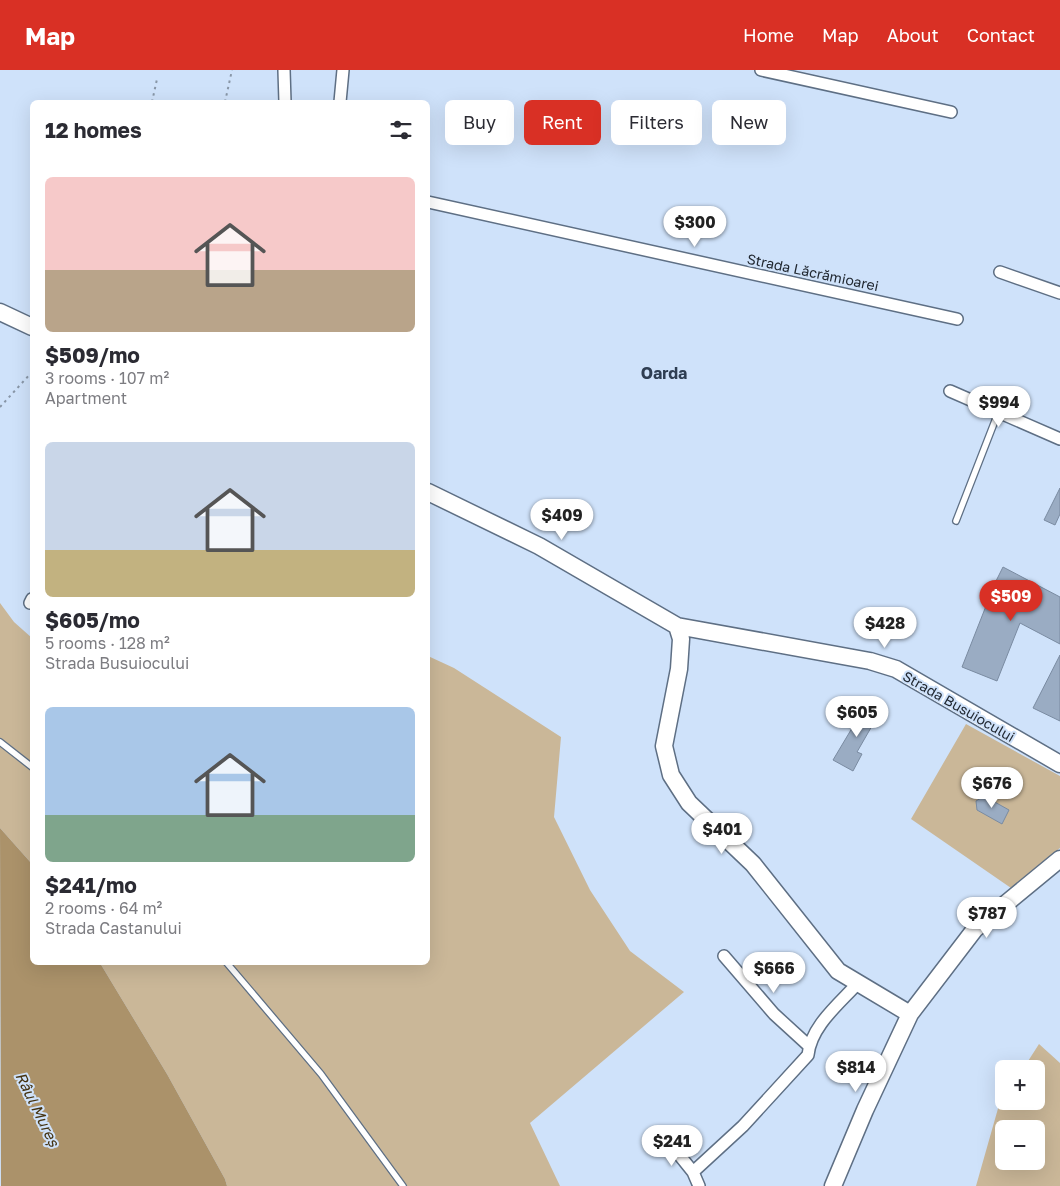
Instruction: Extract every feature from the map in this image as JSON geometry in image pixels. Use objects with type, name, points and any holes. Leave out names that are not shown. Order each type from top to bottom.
[{"type":"main road","points":[[0,312],[30,326]]},
{"type":"main road","name":"Strada Busuiocului","points":[[430,493],[539,546],[677,626],[870,661],[896,669],[1060,764]]},
{"type":"main road","points":[[677,626],[681,639],[679,669],[664,746],[671,775],[689,803],[753,864],[838,971],[910,1014]]},
{"type":"main road","points":[[833,1186],[865,1110],[910,1014],[975,929],[1060,859]]},
{"type":"street","points":[[284,70],[285,100]]},
{"type":"street","points":[[340,100],[343,70]]},
{"type":"street","points":[[761,70],[951,112]]},
{"type":"street","name":"Strada Lăcrămioarei","points":[[430,202],[957,319]]},
{"type":"street","points":[[1000,272],[1060,293]]},
{"type":"street","points":[[950,391],[1060,438]]},
{"type":"street","points":[[724,956],[774,1014],[809,1046]]},
{"type":"street","points":[[693,1172],[743,1126],[808,1055],[809,1046],[818,1028],[857,984]]},
{"type":"street","points":[[664,1136],[693,1172],[699,1186]]},
{"type":"lane","points":[[956,521],[998,413]]},
{"type":"lane","points":[[0,742],[30,765]]},
{"type":"lane","points":[[229,965],[321,1074],[403,1186]]},
{"type":"path","points":[[224,100],[232,70]]},
{"type":"path","points":[[152,100],[157,79]]},
{"type":"path","points":[[0,407],[30,374]]},
{"type":"shaded area","points":[[0,603],[14,622],[30,636],[30,862],[0,828]]},
{"type":"shaded area","points":[[430,657],[454,668],[561,737],[554,817],[590,890],[630,951],[684,992],[530,1123],[560,1186],[227,1186],[225,1179],[167,1074],[101,965],[430,965]]},
{"type":"shaded area","points":[[966,724],[1060,776],[1060,848],[1011,888],[911,819]]},
{"type":"shaded area","points":[[1039,1044],[1060,1063],[1060,1186],[976,1186],[998,1110],[1045,1110],[1045,1060],[1029,1060]]},
{"type":"water","name":"Râul Mureș","points":[[0,828],[30,862],[30,965],[101,965],[167,1074],[225,1179],[227,1186],[1,1186]]},
{"type":"building","points":[[1060,488],[1060,514],[1055,525],[1044,520]]},
{"type":"building","points":[[1003,567],[1060,597],[1060,644],[1020,623],[997,681],[962,667],[986,606],[984,605]]},
{"type":"building","points":[[1060,655],[1060,721],[1033,708]]},
{"type":"building","points":[[867,703],[874,705],[880,712],[857,752],[862,754],[853,771],[833,760]]},
{"type":"building","points":[[984,796],[1009,810],[1002,824],[977,810],[976,801]]},
{"type":"district","name":"Oarda","points":[[664,373]]}]
